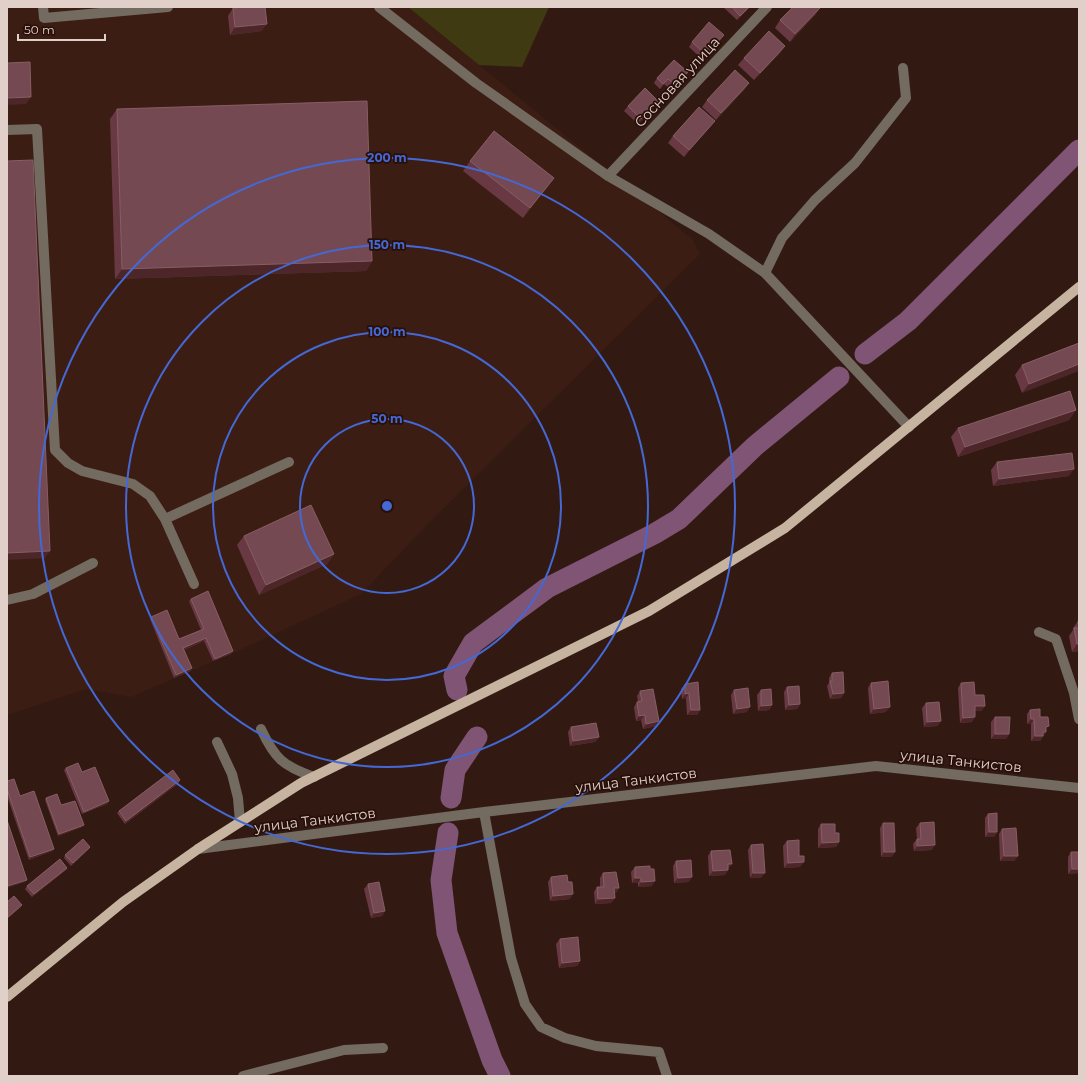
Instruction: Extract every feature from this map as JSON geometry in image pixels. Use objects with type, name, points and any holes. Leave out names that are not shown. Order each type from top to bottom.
[{"type":"main road","points":[[7,997],[123,902],[198,849],[314,777],[649,611],[785,528],[1079,287]]},
{"type":"street","points":[[44,7],[44,18],[168,7]]},
{"type":"street","points":[[379,7],[476,83],[608,176],[709,234],[765,273],[909,427]]},
{"type":"street","name":"Сосновая улица","points":[[608,176],[767,7]]},
{"type":"street","points":[[765,273],[782,238],[815,200],[854,163],[906,98],[903,68]]},
{"type":"street","points":[[7,130],[37,129],[55,450],[68,463],[82,470],[133,484],[150,496],[165,519],[194,584]]},
{"type":"street","points":[[165,519],[289,462]]},
{"type":"street","points":[[7,600],[33,594],[93,563]]},
{"type":"street","points":[[1039,632],[1056,639],[1074,693],[1079,719]]},
{"type":"street","points":[[261,729],[272,752],[286,764],[314,777]]},
{"type":"street","points":[[217,742],[232,774],[238,798],[240,822]]},
{"type":"street","name":"улица Танкистов","points":[[198,849],[484,812],[876,766],[1079,788]]},
{"type":"street","points":[[484,812],[511,958],[525,1004],[542,1027],[564,1038],[596,1046],[659,1052],[666,1076]]},
{"type":"street","points":[[243,1076],[344,1050],[383,1048]]},
{"type":"shaded area","points":[[7,7],[408,7],[692,239],[700,254],[429,523],[361,594],[231,654],[131,697],[86,689],[7,715]]},
{"type":"shaded area","points":[[408,7],[549,7],[522,67],[479,65]]},
{"type":"building","points":[[265,7],[267,24],[235,27],[233,8]]},
{"type":"building","points":[[732,7],[749,7],[740,16]]},
{"type":"building","points":[[793,7],[820,8],[795,34],[780,20]]},
{"type":"building","points":[[709,22],[724,35],[706,55],[692,42]]},
{"type":"building","points":[[769,31],[785,46],[760,73],[744,58]]},
{"type":"building","points":[[674,60],[688,72],[676,86],[668,79],[663,84],[657,78]]},
{"type":"building","points":[[30,62],[31,97],[7,98],[7,63]]},
{"type":"building","points":[[735,70],[749,83],[721,113],[707,100]]},
{"type":"building","points":[[645,88],[658,101],[641,119],[628,106]]},
{"type":"building","points":[[367,101],[372,261],[122,269],[117,109]]},
{"type":"building","points":[[699,107],[715,121],[689,150],[673,136]]},
{"type":"building","points":[[494,131],[554,178],[530,208],[470,161]]},
{"type":"building","points":[[33,160],[50,551],[7,553],[7,161]]},
{"type":"building","points":[[1079,343],[1079,364],[1029,384],[1022,365]]},
{"type":"building","points":[[1070,391],[1076,410],[965,447],[958,428]]},
{"type":"building","points":[[1072,453],[1074,469],[999,479],[997,462]]},
{"type":"building","points":[[311,505],[334,554],[266,585],[244,536]]},
{"type":"building","points":[[208,591],[233,651],[215,659],[206,638],[183,648],[192,668],[176,675],[151,617],[167,610],[179,639],[204,629],[191,599]]},
{"type":"building","points":[[1074,628],[1079,628],[1079,644],[1077,644]]},
{"type":"building","points":[[843,672],[844,693],[833,694],[830,681],[832,681],[832,673]]},
{"type":"building","points":[[888,681],[890,707],[874,709],[871,683]]},
{"type":"building","points":[[698,682],[700,710],[691,710],[689,693],[685,694],[685,684]]},
{"type":"building","points":[[974,682],[975,695],[984,695],[985,706],[975,706],[975,717],[963,718],[961,683]]},
{"type":"building","points":[[799,686],[800,704],[789,705],[787,687]]},
{"type":"building","points":[[748,688],[750,707],[737,709],[734,690]]},
{"type":"building","points":[[653,689],[659,721],[646,724],[645,715],[639,716],[637,702],[642,701],[640,691]]},
{"type":"building","points":[[771,689],[772,705],[761,706],[761,690]]},
{"type":"building","points":[[939,702],[941,721],[927,722],[926,703]]},
{"type":"building","points":[[1040,709],[1040,717],[1048,717],[1049,726],[1046,727],[1046,732],[1043,732],[1043,736],[1035,736],[1034,719],[1031,719],[1030,710]]},
{"type":"building","points":[[995,717],[1010,717],[1009,734],[995,734]]},
{"type":"building","points":[[596,723],[599,737],[573,741],[571,727]]},
{"type":"building","points":[[78,763],[82,772],[95,767],[109,801],[84,812],[66,768]]},
{"type":"building","points":[[173,770],[180,780],[126,821],[119,811]]},
{"type":"building","points":[[14,779],[20,796],[34,791],[54,849],[30,857],[7,789],[7,781]]},
{"type":"building","points":[[57,794],[61,805],[75,801],[84,825],[59,834],[46,798]]},
{"type":"building","points":[[997,813],[997,832],[989,832],[988,814]]},
{"type":"building","points":[[7,820],[27,880],[7,886]]},
{"type":"building","points":[[934,822],[935,845],[917,846],[917,839],[921,839],[920,823]]},
{"type":"building","points":[[883,823],[894,823],[895,852],[884,852]]},
{"type":"building","points":[[821,824],[835,824],[835,833],[839,833],[839,842],[822,843]]},
{"type":"building","points":[[1016,828],[1018,856],[1004,856],[1002,829]]},
{"type":"building","points":[[83,839],[90,847],[73,863],[65,855]]},
{"type":"building","points":[[799,840],[799,856],[804,856],[804,862],[788,863],[787,841]]},
{"type":"building","points":[[763,844],[765,873],[753,873],[751,845]]},
{"type":"building","points":[[730,850],[732,864],[728,864],[728,870],[713,871],[711,851]]},
{"type":"building","points":[[1071,852],[1079,852],[1079,869],[1072,869]]},
{"type":"building","points":[[60,859],[67,868],[34,894],[27,886]]},
{"type":"building","points":[[691,860],[692,877],[678,878],[676,861]]},
{"type":"building","points":[[650,866],[650,869],[654,869],[655,881],[641,882],[641,878],[635,878],[635,867]]},
{"type":"building","points":[[616,872],[619,888],[614,888],[615,898],[598,899],[597,887],[604,887],[603,873]]},
{"type":"building","points":[[567,875],[568,882],[572,882],[573,894],[553,896],[551,877]]},
{"type":"building","points":[[379,882],[385,911],[374,913],[368,884]]},
{"type":"building","points":[[14,896],[22,905],[7,918],[7,902]]},
{"type":"building","points":[[578,937],[580,961],[562,963],[560,939]]},
{"type":"waterway","points":[[865,354],[908,321],[1079,150]]},
{"type":"waterway","points":[[457,690],[454,676],[473,643],[547,588],[654,534],[679,519],[755,446],[839,377]]},
{"type":"waterway","points":[[451,798],[455,770],[477,737]]},
{"type":"waterway","points":[[448,833],[441,880],[447,933],[492,1060],[500,1076]]}]
